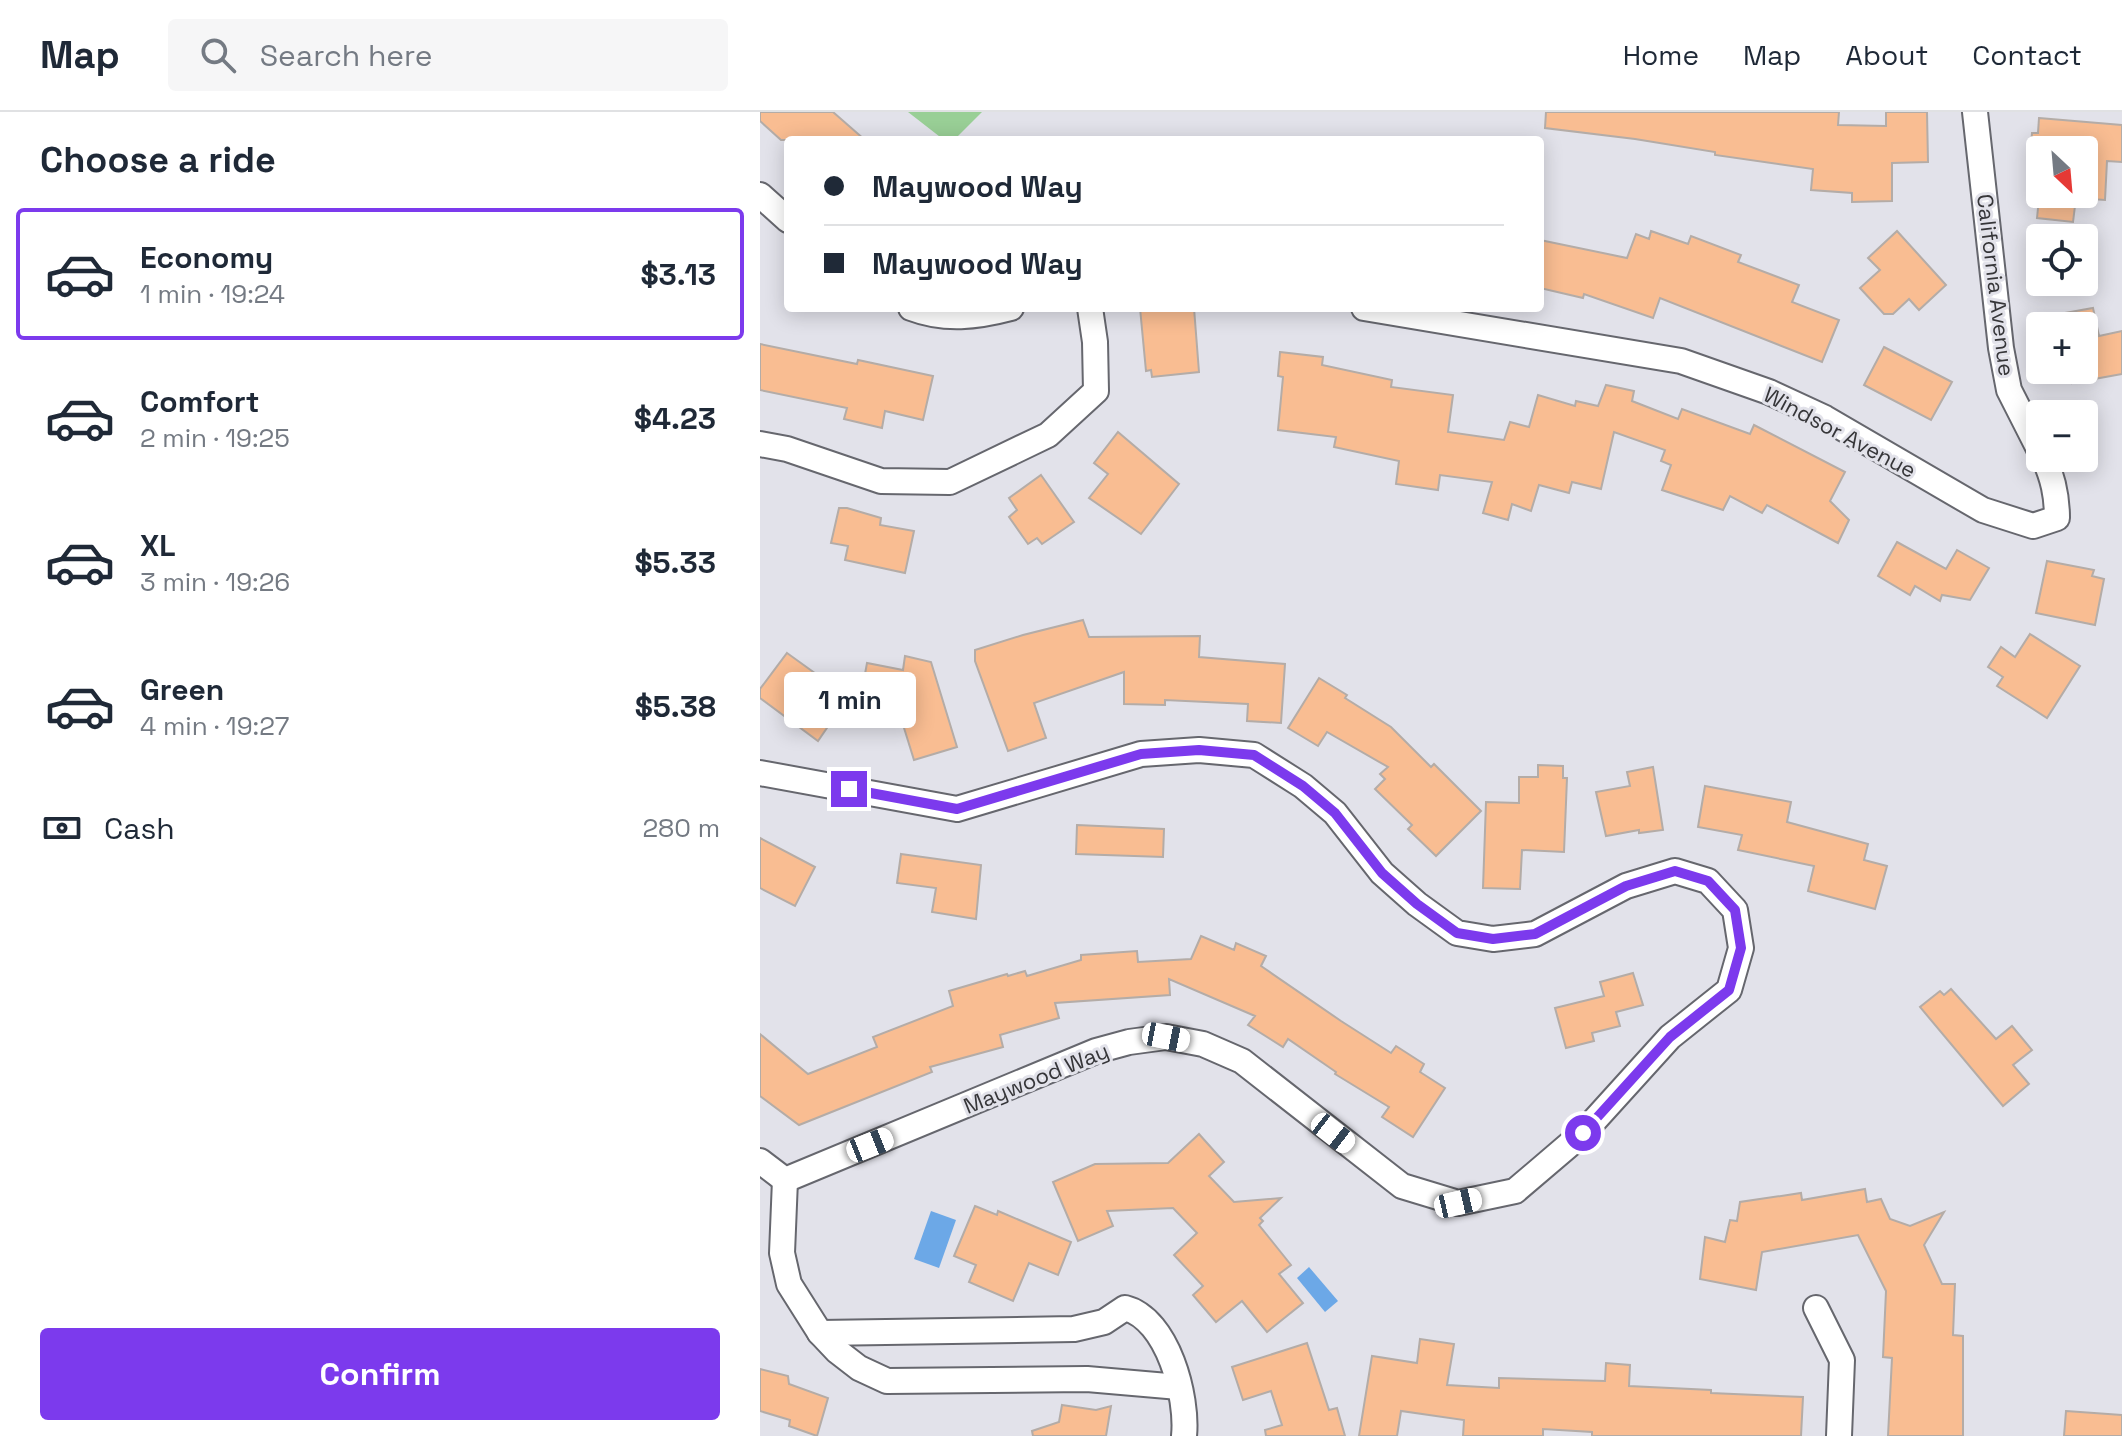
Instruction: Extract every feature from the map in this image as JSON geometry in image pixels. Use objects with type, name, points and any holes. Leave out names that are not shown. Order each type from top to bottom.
[{"type":"street","name":"California Avenue","points":[[1975,112],[2004,362],[2009,390],[2026,423]]},
{"type":"street","points":[[760,195],[784,216]]},
{"type":"street","points":[[922,312],[976,317],[995,312]]},
{"type":"street","points":[[760,444],[787,449],[881,481],[950,482],[1048,435],[1096,391],[1091,312]]},
{"type":"street","name":"Windsor Avenue","points":[[1388,312],[1681,361],[1769,392],[1825,418],[1983,510],[2033,526],[2057,518],[2057,497],[2051,472]]},
{"type":"street","name":"Maywood Way","points":[[760,773],[957,809],[1141,754],[1199,750],[1254,755],[1303,786],[1335,813],[1382,873],[1457,933],[1493,939],[1535,934],[1626,886],[1675,871],[1708,881],[1735,910],[1741,948],[1729,990],[1670,1037],[1583,1133],[1515,1191],[1458,1203],[1402,1186],[1242,1061],[1203,1044],[1166,1037],[1096,1051],[785,1180]]},
{"type":"street","points":[[760,1161],[785,1180],[782,1253],[789,1284],[820,1333],[859,1368],[887,1381],[1087,1379],[1179,1387]]},
{"type":"street","points":[[820,1333],[1074,1329],[1104,1322],[1125,1308],[1138,1312],[1165,1346],[1186,1414],[1184,1436]]},
{"type":"street","points":[[1816,1308],[1842,1360],[1839,1436]]},
{"type":"green space","points":[[908,112],[982,112],[958,136],[939,136]]},
{"type":"water","points":[[931,1211],[956,1220],[939,1268],[914,1259]]},
{"type":"water","points":[[1309,1267],[1338,1301],[1325,1312],[1297,1278]]},
{"type":"building","points":[[760,112],[833,112],[860,136],[784,136],[781,140],[760,121]]},
{"type":"building","points":[[1546,112],[1839,112],[1838,125],[1886,126],[1886,112],[1927,112],[1928,162],[1892,163],[1892,201],[1852,202],[1852,193],[1811,190],[1813,169],[1715,155],[1715,152],[1635,139],[1545,128]]},
{"type":"building","points":[[2039,118],[2122,125],[2122,162],[2107,161],[2105,200],[2098,200],[2098,136],[2032,136],[2032,133],[2038,133]]},
{"type":"building","points":[[2038,208],[2075,208],[2073,222],[2037,218]]},
{"type":"building","points":[[1651,231],[1688,244],[1691,236],[1741,255],[1738,262],[1799,285],[1792,302],[1839,320],[1822,362],[1660,298],[1653,318],[1584,294],[1583,298],[1544,289],[1544,241],[1627,258],[1636,234],[1649,239]]},
{"type":"building","points":[[1897,231],[1946,285],[1919,310],[1909,299],[1893,314],[1884,314],[1860,288],[1880,270],[1868,258]]},
{"type":"building","points":[[2093,308],[2094,312],[2070,312]]},
{"type":"building","points":[[1140,312],[1194,312],[1199,372],[1152,377],[1151,370],[1146,371]]},
{"type":"building","points":[[2098,331],[2099,336],[2122,331],[2122,374],[2098,378]]},
{"type":"building","points":[[760,344],[933,376],[923,420],[885,411],[882,428],[844,419],[847,408],[760,390]]},
{"type":"building","points":[[1884,347],[1952,382],[1931,420],[1864,385]]},
{"type":"building","points":[[1280,352],[1323,357],[1322,365],[1392,380],[1391,387],[1453,395],[1448,432],[1504,440],[1510,422],[1529,427],[1538,395],[1575,406],[1576,401],[1598,406],[1606,385],[1634,391],[1632,401],[1678,419],[1682,409],[1750,434],[1754,425],[1845,472],[1830,501],[1849,520],[1838,543],[1767,505],[1762,513],[1730,496],[1723,510],[1662,490],[1671,465],[1661,461],[1665,450],[1614,432],[1601,489],[1572,482],[1569,493],[1539,485],[1531,511],[1512,504],[1508,520],[1483,513],[1492,482],[1440,475],[1438,490],[1396,484],[1399,461],[1334,447],[1336,437],[1278,430],[1283,377],[1278,376]]},
{"type":"building","points":[[1118,432],[1179,484],[1141,534],[1089,498],[1108,474],[1094,463]]},
{"type":"building","points":[[1041,475],[1074,522],[1042,544],[1037,538],[1028,544],[1009,517],[1017,510],[1009,498]]},
{"type":"building","points":[[839,508],[881,518],[880,525],[914,531],[905,573],[845,560],[848,546],[831,543]]},
{"type":"building","points":[[1897,542],[1946,569],[1957,550],[1989,568],[1970,600],[1942,595],[1940,601],[1915,586],[1910,595],[1878,576]]},
{"type":"building","points":[[2047,561],[2094,570],[2092,576],[2104,579],[2095,625],[2036,613]]},
{"type":"building","points":[[1083,620],[1089,637],[1200,636],[1199,657],[1285,664],[1281,723],[1247,721],[1248,704],[1165,700],[1165,705],[1124,704],[1124,672],[1034,703],[1046,738],[1008,751],[975,661],[975,650]]},
{"type":"building","points":[[2030,634],[2080,666],[2047,718],[1997,686],[2003,677],[1988,667],[2001,647],[2015,657]]},
{"type":"building","points":[[787,653],[848,697],[818,741],[760,698],[760,689]]},
{"type":"building","points":[[905,656],[931,662],[957,747],[914,760],[900,715],[859,707],[867,663],[903,670]]},
{"type":"building","points":[[1319,678],[1391,727],[1481,811],[1436,856],[1408,829],[1412,825],[1375,789],[1385,779],[1380,774],[1388,767],[1327,732],[1318,746],[1288,728]]},
{"type":"building","points":[[1538,765],[1563,766],[1563,778],[1567,778],[1564,852],[1522,850],[1520,889],[1483,888],[1486,802],[1519,803],[1519,777],[1538,777]]},
{"type":"building","points":[[1653,767],[1663,830],[1639,833],[1639,830],[1606,836],[1596,792],[1630,786],[1627,772]]},
{"type":"building","points":[[1705,786],[1791,802],[1787,822],[1868,844],[1864,860],[1887,866],[1875,909],[1808,891],[1814,866],[1738,850],[1742,835],[1698,827]]},
{"type":"building","points":[[1077,825],[1164,829],[1163,857],[1076,854]]},
{"type":"building","points":[[760,838],[815,867],[795,906],[760,888]]},
{"type":"building","points":[[901,854],[981,865],[976,919],[932,912],[936,888],[897,883]]},
{"type":"building","points":[[1201,936],[1234,950],[1236,943],[1266,956],[1261,966],[1341,1021],[1391,1053],[1396,1046],[1424,1064],[1420,1072],[1445,1088],[1413,1137],[1382,1117],[1389,1107],[1335,1074],[1288,1039],[1283,1047],[1248,1025],[1255,1016],[1169,979],[1170,995],[1055,1003],[1059,1018],[1000,1035],[1003,1047],[930,1067],[932,1072],[799,1125],[760,1096],[760,1034],[808,1074],[877,1047],[873,1037],[953,1006],[949,991],[1007,974],[1025,971],[1027,976],[1081,960],[1081,955],[1137,951],[1138,962],[1191,959]]},
{"type":"building","points":[[1633,973],[1643,1005],[1616,1012],[1620,1026],[1592,1033],[1594,1041],[1566,1048],[1555,1008],[1604,996],[1600,982]]},
{"type":"building","points":[[1951,989],[1996,1039],[2012,1026],[2032,1050],[2013,1065],[2029,1084],[2003,1106],[1920,1007],[1940,991],[1944,995]]},
{"type":"building","points":[[1199,1134],[1224,1162],[1209,1176],[1234,1202],[1281,1198],[1260,1218],[1263,1221],[1259,1225],[1291,1265],[1279,1274],[1303,1303],[1267,1332],[1242,1301],[1216,1322],[1193,1295],[1203,1286],[1174,1255],[1197,1233],[1173,1208],[1107,1211],[1113,1226],[1078,1241],[1053,1182],[1095,1164],[1168,1163]]},
{"type":"building","points":[[1865,1189],[1867,1202],[1881,1199],[1890,1219],[1910,1226],[1944,1212],[1924,1245],[1942,1284],[1955,1284],[1953,1335],[1963,1336],[1963,1436],[1888,1436],[1892,1358],[1883,1357],[1886,1291],[1858,1235],[1762,1252],[1756,1290],[1700,1279],[1705,1237],[1725,1242],[1730,1220],[1737,1221],[1740,1202],[1801,1193],[1802,1200]]},
{"type":"building","points":[[975,1206],[997,1215],[998,1211],[1071,1242],[1058,1275],[1029,1263],[1013,1301],[969,1282],[976,1265],[954,1256]]},
{"type":"building","points":[[1420,1339],[1454,1344],[1447,1385],[1499,1388],[1499,1378],[1605,1381],[1606,1363],[1630,1365],[1629,1386],[1803,1397],[1801,1436],[1592,1436],[1592,1432],[1543,1429],[1543,1436],[1463,1436],[1464,1420],[1401,1411],[1397,1436],[1359,1436],[1372,1356],[1417,1363]]},
{"type":"building","points":[[1307,1343],[1329,1410],[1337,1408],[1345,1436],[1266,1436],[1265,1430],[1282,1425],[1271,1391],[1243,1400],[1232,1367]]},
{"type":"building","points":[[760,1369],[788,1376],[789,1384],[828,1398],[817,1436],[789,1426],[790,1420],[760,1411]]},
{"type":"building","points":[[1062,1405],[1096,1410],[1111,1406],[1106,1436],[1033,1436],[1032,1431],[1059,1422]]},
{"type":"building","points":[[2066,1411],[2122,1415],[2122,1436],[2064,1436]]},
{"type":"route","points":[[849,789],[957,809],[1141,754],[1199,750],[1254,755],[1303,786],[1335,813],[1382,873],[1417,904],[1457,933],[1493,939],[1535,934],[1626,886],[1675,871],[1708,881],[1735,910],[1741,948],[1729,990],[1670,1037],[1583,1133]]}]
